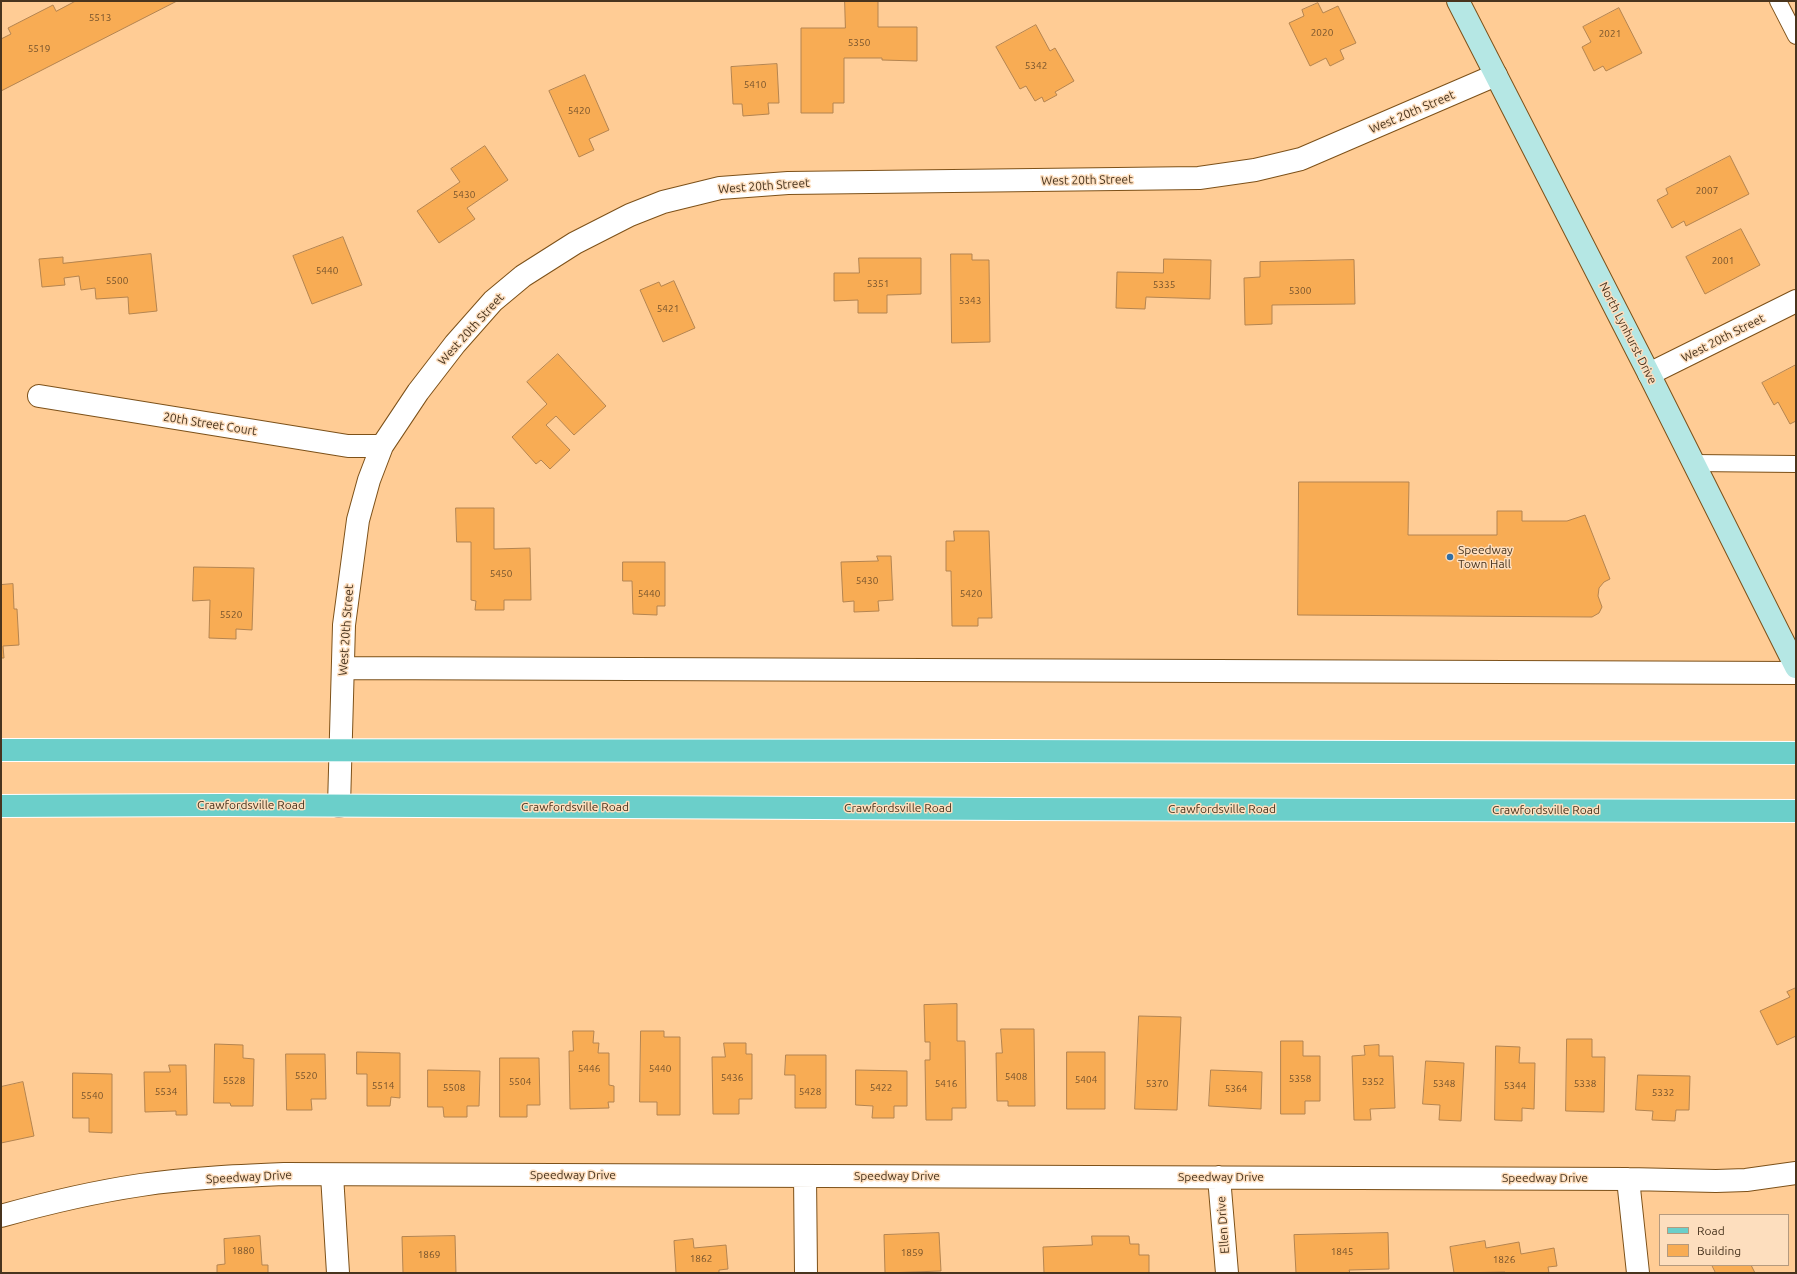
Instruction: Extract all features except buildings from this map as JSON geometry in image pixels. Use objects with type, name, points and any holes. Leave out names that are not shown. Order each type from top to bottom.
[{"type":"main road","name":"North Lynhurst Drive","points":[[1458,1],[1649,374],[1796,667]]},
{"type":"main road","points":[[1,750],[341,749],[924,752],[1796,753]]},
{"type":"main road","name":"Crawfordsville Road","points":[[1,806],[1796,811]]},
{"type":"street","name":"West 20th Street","points":[[339,806],[344,625],[358,520],[369,480],[382,446],[418,392],[455,344],[493,301],[550,258],[585,237],[630,214],[663,202],[720,188],[755,184],[820,182],[1175,179],[1199,178],[1255,170],[1301,159],[1496,75]]},
{"type":"street","name":"West 20th Street","points":[[1649,374],[1796,301]]},
{"type":"street","name":"20th Street Court","points":[[38,396],[348,446],[382,446]]},
{"type":"street","points":[[342,668],[1796,673]]},
{"type":"street","name":"Speedway Drive","points":[[1,1216],[70,1198],[141,1185],[212,1178],[284,1174],[1219,1177],[1628,1179],[1716,1181],[1746,1180],[1796,1173]]},
{"type":"street","points":[[332,1174],[338,1273]]},
{"type":"street","points":[[805,1176],[806,1273]]},
{"type":"street","name":"Ellen Drive","points":[[1219,1177],[1227,1273]]},
{"type":"street","points":[[1628,1179],[1638,1273]]},
{"type":"lane","points":[[1778,1],[1796,36]]},
{"type":"lane","points":[[1693,463],[1796,464]]},
{"type":"place","name":"Speedway Town Hall","points":[[1450,557]]}]
